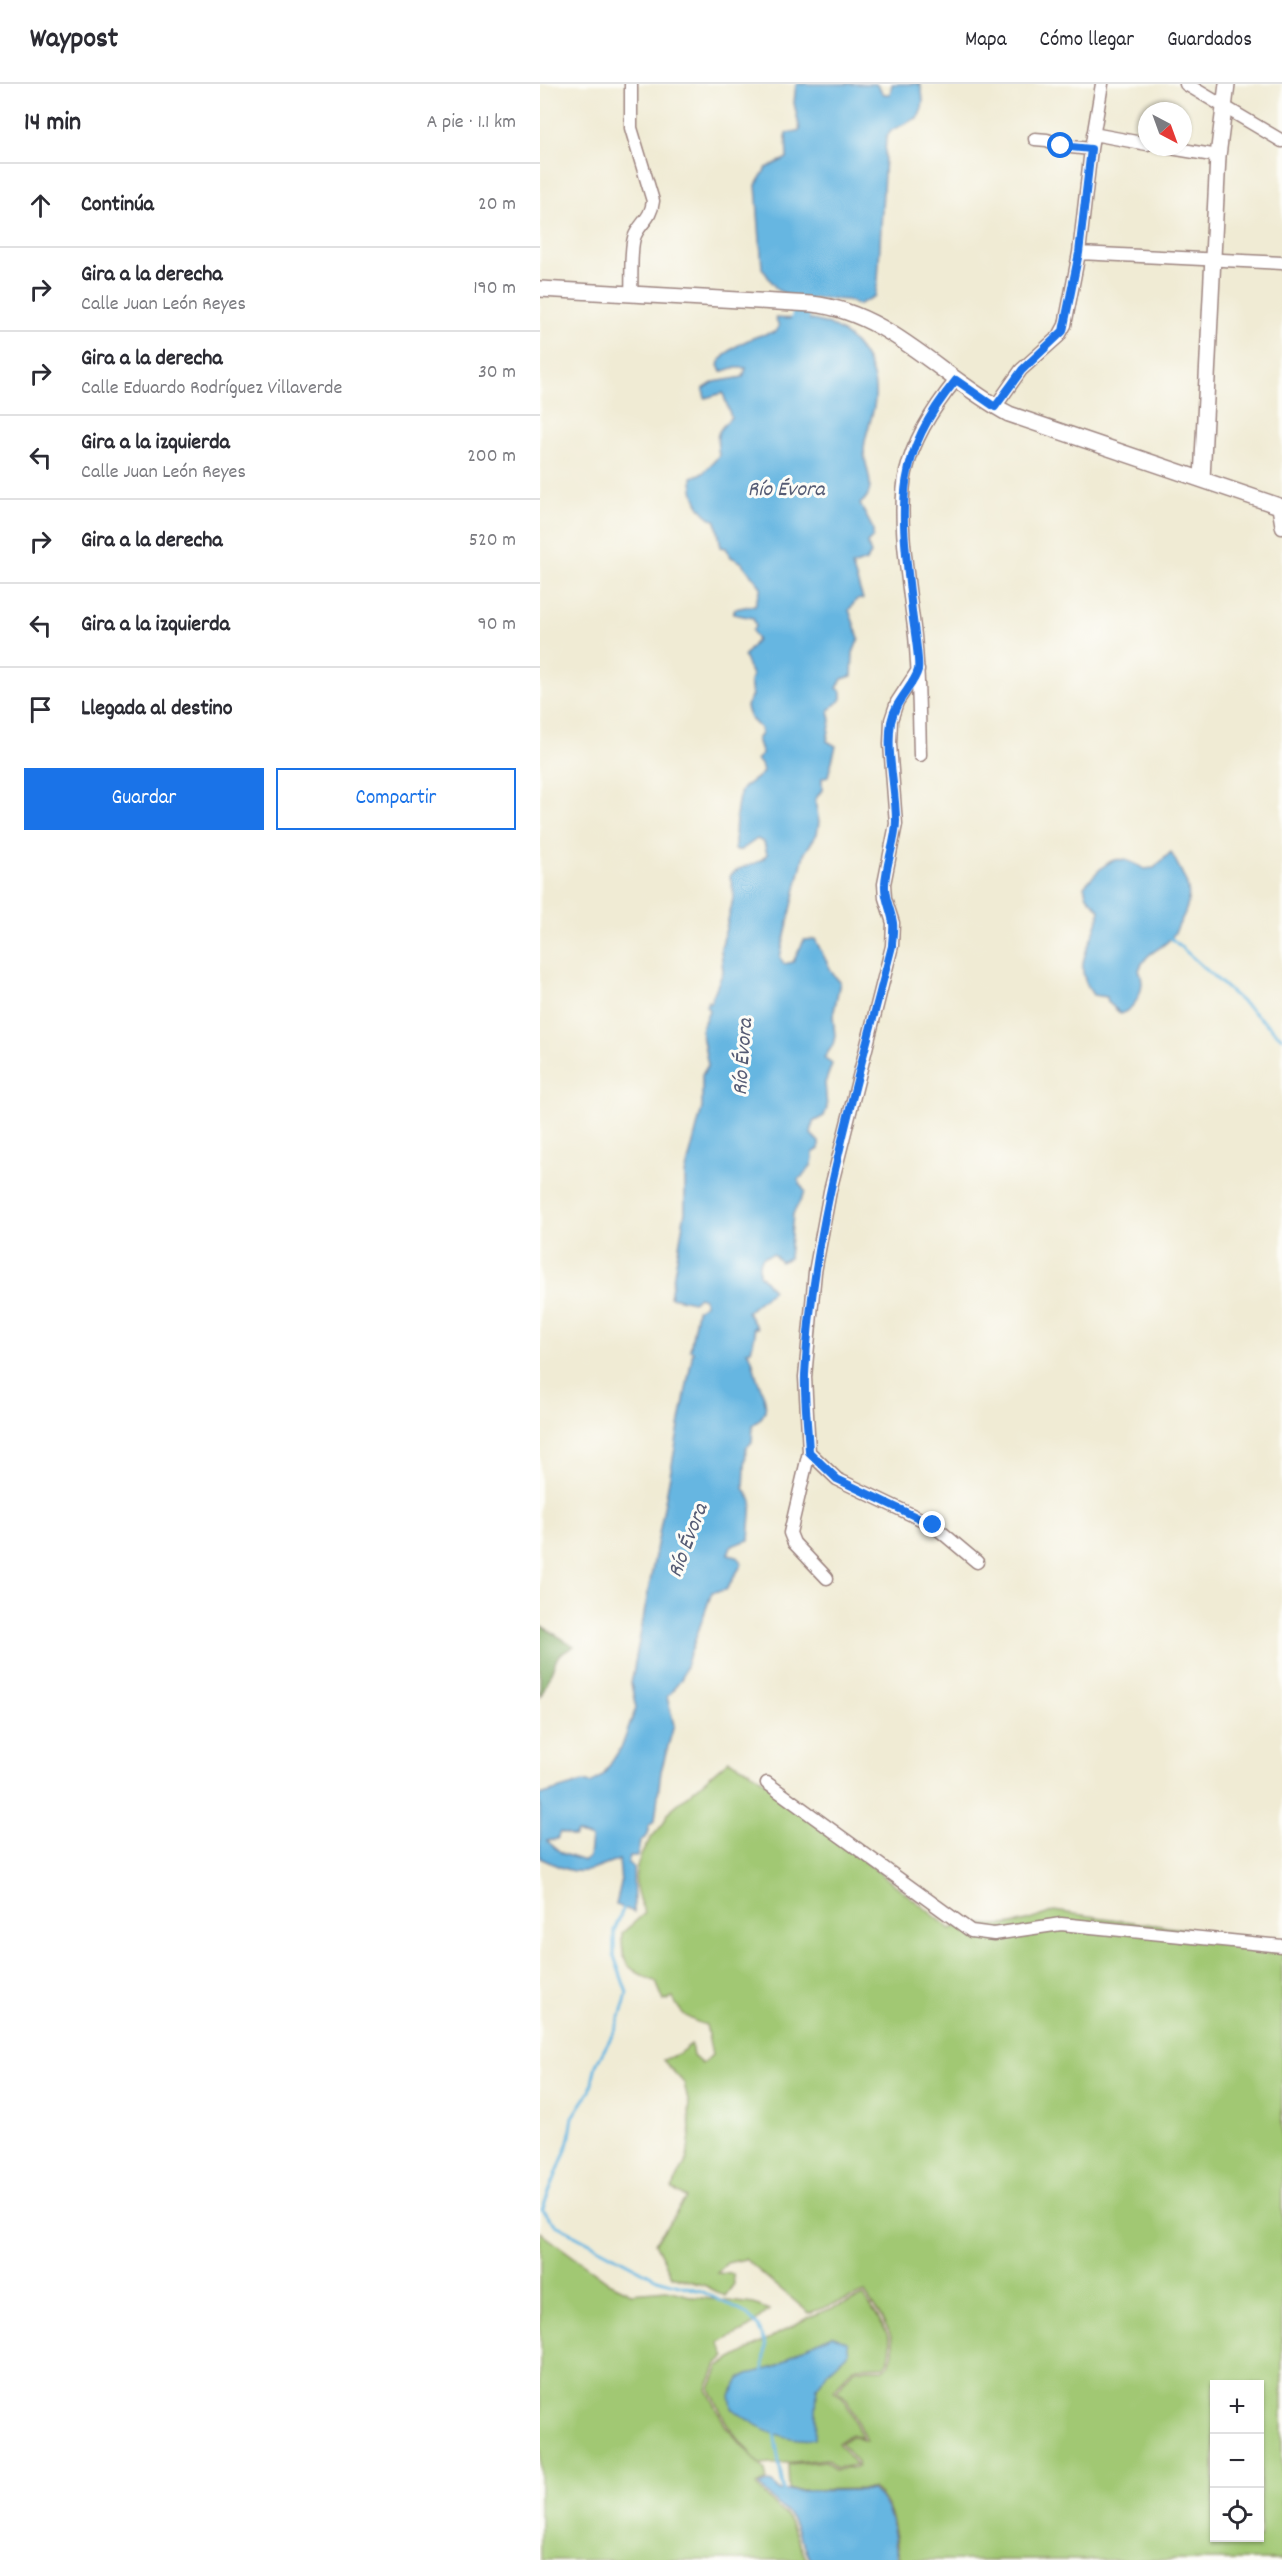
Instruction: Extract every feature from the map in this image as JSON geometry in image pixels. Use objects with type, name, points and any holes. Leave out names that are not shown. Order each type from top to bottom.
[{"type":"street","points":[[630,296],[632,244],[635,235],[652,212],[653,201],[631,128],[631,84]]},
{"type":"street","points":[[995,407],[1022,370],[1063,331],[1079,253],[1093,134],[1102,84]]},
{"type":"street","points":[[1186,84],[1282,141]]},
{"type":"street","points":[[1202,478],[1218,156],[1222,106],[1227,84]]},
{"type":"street","points":[[1093,134],[1138,142]]},
{"type":"street","points":[[1035,139],[1047,140],[1063,147],[1091,149]]},
{"type":"street","points":[[1192,152],[1218,156]]},
{"type":"street","points":[[1079,253],[1282,263]]},
{"type":"street","points":[[540,290],[828,306],[849,311],[879,326],[995,407],[1026,421],[1280,506],[1282,528]]},
{"type":"street","points":[[920,756],[918,670],[904,527],[906,474],[912,452],[922,431],[939,401],[956,380]]},
{"type":"street","points":[[826,1578],[794,1543],[790,1533],[805,1478],[809,1452],[805,1377],[814,1272],[830,1191],[892,946],[893,923],[885,898],[885,884],[896,824],[890,744],[891,720],[897,702],[918,670]]},
{"type":"street","points":[[809,1452],[837,1479],[933,1525],[977,1562]]},
{"type":"street","points":[[767,1783],[970,1931],[994,1934],[1061,1924],[1282,1946]]},
{"type":"green space","points":[[540,1625],[574,1646],[558,1656],[540,1698]]},
{"type":"green space","points":[[729,1760],[755,1774],[951,1929],[970,1924],[1016,1923],[1054,1911],[1282,1943],[1282,2560],[899,2560],[890,2511],[880,2495],[873,2489],[789,2490],[788,2464],[826,2461],[835,2470],[858,2467],[857,2462],[841,2443],[851,2436],[866,2441],[847,2399],[837,2391],[854,2369],[885,2369],[891,2359],[892,2340],[865,2293],[809,2313],[745,2259],[727,2263],[717,2273],[733,2274],[734,2284],[725,2296],[706,2286],[672,2276],[655,2243],[686,2198],[672,2189],[687,2159],[690,2135],[689,2105],[684,2083],[663,2060],[678,2054],[691,2044],[693,2056],[702,2064],[712,2055],[706,2025],[686,2016],[673,1998],[664,2001],[656,1982],[632,1969],[623,1953],[622,1933],[645,1913],[637,1893],[637,1865],[667,1813]]},
{"type":"green space","points":[[540,2232],[608,2282],[631,2293],[667,2290],[694,2297],[754,2304],[769,2310],[749,2328],[719,2343],[726,2357],[717,2364],[707,2389],[726,2427],[765,2471],[767,2481],[757,2486],[790,2521],[807,2560],[540,2560]]},
{"type":"green space","points":[[864,2296],[886,2330],[891,2348],[884,2366],[853,2367],[834,2391],[845,2400],[862,2438],[851,2434],[838,2443],[856,2465],[836,2468],[827,2459],[760,2465],[728,2426],[710,2389],[719,2366],[809,2317]]},
{"type":"water","points":[[796,84],[876,84],[884,94],[890,94],[892,84],[920,84],[923,106],[920,114],[917,118],[892,130],[886,137],[878,281],[875,296],[858,305],[847,300],[792,297],[777,290],[762,268],[756,185],[766,168],[787,158],[786,134],[800,130],[794,103]]},
{"type":"water","name":"Río Évora","points":[[775,318],[807,319],[830,325],[852,340],[860,350],[867,361],[875,387],[874,407],[864,449],[870,486],[866,498],[860,504],[873,529],[873,537],[867,543],[871,554],[866,561],[852,566],[863,599],[856,600],[849,610],[859,638],[853,653],[852,676],[842,679],[837,688],[842,692],[842,699],[829,710],[831,720],[827,741],[836,746],[828,776],[822,778],[822,790],[815,800],[819,822],[817,834],[804,854],[780,957],[784,964],[793,962],[804,940],[815,939],[833,974],[840,982],[833,1016],[835,1036],[833,1045],[824,1058],[832,1064],[825,1083],[827,1108],[824,1116],[813,1122],[811,1134],[819,1142],[819,1149],[813,1153],[809,1169],[798,1180],[805,1192],[793,1214],[789,1258],[781,1262],[773,1254],[763,1257],[759,1264],[759,1274],[773,1290],[747,1312],[757,1328],[753,1328],[755,1335],[751,1350],[747,1351],[753,1361],[765,1403],[763,1414],[753,1425],[752,1442],[746,1448],[744,1488],[752,1501],[749,1540],[731,1546],[728,1554],[737,1556],[742,1564],[726,1590],[712,1592],[681,1680],[667,1697],[674,1725],[661,1771],[655,1820],[648,1826],[648,1835],[640,1842],[637,1856],[630,1856],[628,1863],[633,1867],[634,1912],[616,1905],[621,1883],[619,1860],[596,1869],[579,1871],[563,1868],[540,1858],[540,1795],[583,1782],[591,1784],[604,1774],[622,1746],[636,1708],[631,1684],[693,1351],[690,1350],[697,1310],[705,1304],[704,1299],[699,1297],[693,1302],[670,1297],[685,1212],[685,1174],[702,1108],[702,1075],[708,1065],[701,1030],[709,1010],[706,1006],[708,1001],[710,1003],[723,972],[721,949],[734,895],[730,876],[738,869],[759,861],[767,854],[764,842],[757,839],[741,850],[735,850],[736,817],[741,791],[763,772],[761,764],[756,760],[762,754],[757,739],[761,734],[760,728],[750,718],[746,706],[752,695],[750,682],[752,675],[744,656],[757,640],[752,630],[756,626],[753,618],[733,614],[735,609],[755,605],[761,587],[741,562],[731,557],[726,548],[721,547],[716,521],[701,509],[693,491],[692,477],[703,473],[719,456],[718,434],[731,417],[723,393],[705,398],[703,389],[714,382],[743,377],[746,368],[733,368],[721,372],[718,365],[722,358],[743,342],[776,332],[779,326]],"holes":[[[560,1832],[574,1837],[577,1833],[591,1838],[589,1857],[584,1861],[563,1854],[547,1841],[557,1839]]]},
{"type":"water","points":[[1171,852],[1185,878],[1189,893],[1186,911],[1167,942],[1145,959],[1139,970],[1142,983],[1139,996],[1132,1007],[1121,1014],[1108,1002],[1107,997],[1093,995],[1086,983],[1083,962],[1098,922],[1100,910],[1087,896],[1084,886],[1111,861],[1125,860],[1144,869],[1154,868]]},
{"type":"water","points":[[832,2335],[847,2342],[849,2352],[827,2373],[817,2388],[815,2439],[781,2436],[751,2422],[732,2408],[730,2396],[739,2379],[748,2374],[776,2367],[800,2350]]},
{"type":"water","points":[[770,2482],[775,2484],[780,2491],[872,2490],[879,2496],[889,2512],[894,2531],[897,2560],[811,2560],[792,2519],[760,2486]]},
{"type":"waterway","name":"Río Évora","points":[[796,344],[805,288]]},
{"type":"waterway","points":[[1171,938],[1282,1038]]},
{"type":"waterway","points":[[624,1907],[614,1931],[614,1956],[627,1993],[624,2005],[616,2028],[596,2065],[590,2091],[573,2117],[569,2142],[542,2210],[556,2225],[657,2279],[701,2291],[745,2313],[758,2326],[766,2345],[763,2375]]},
{"type":"waterway","points":[[774,2432],[784,2493]]},
{"type":"route","points":[[933,1525],[837,1479],[809,1452],[805,1377],[814,1272],[830,1191],[892,946],[893,923],[885,898],[887,865],[896,824],[890,744],[891,720],[897,702],[918,670],[904,527],[906,474],[912,452],[922,431],[939,401],[956,380],[995,407],[1028,363],[1052,344],[1063,331],[1079,253],[1091,149],[1061,146]]}]
